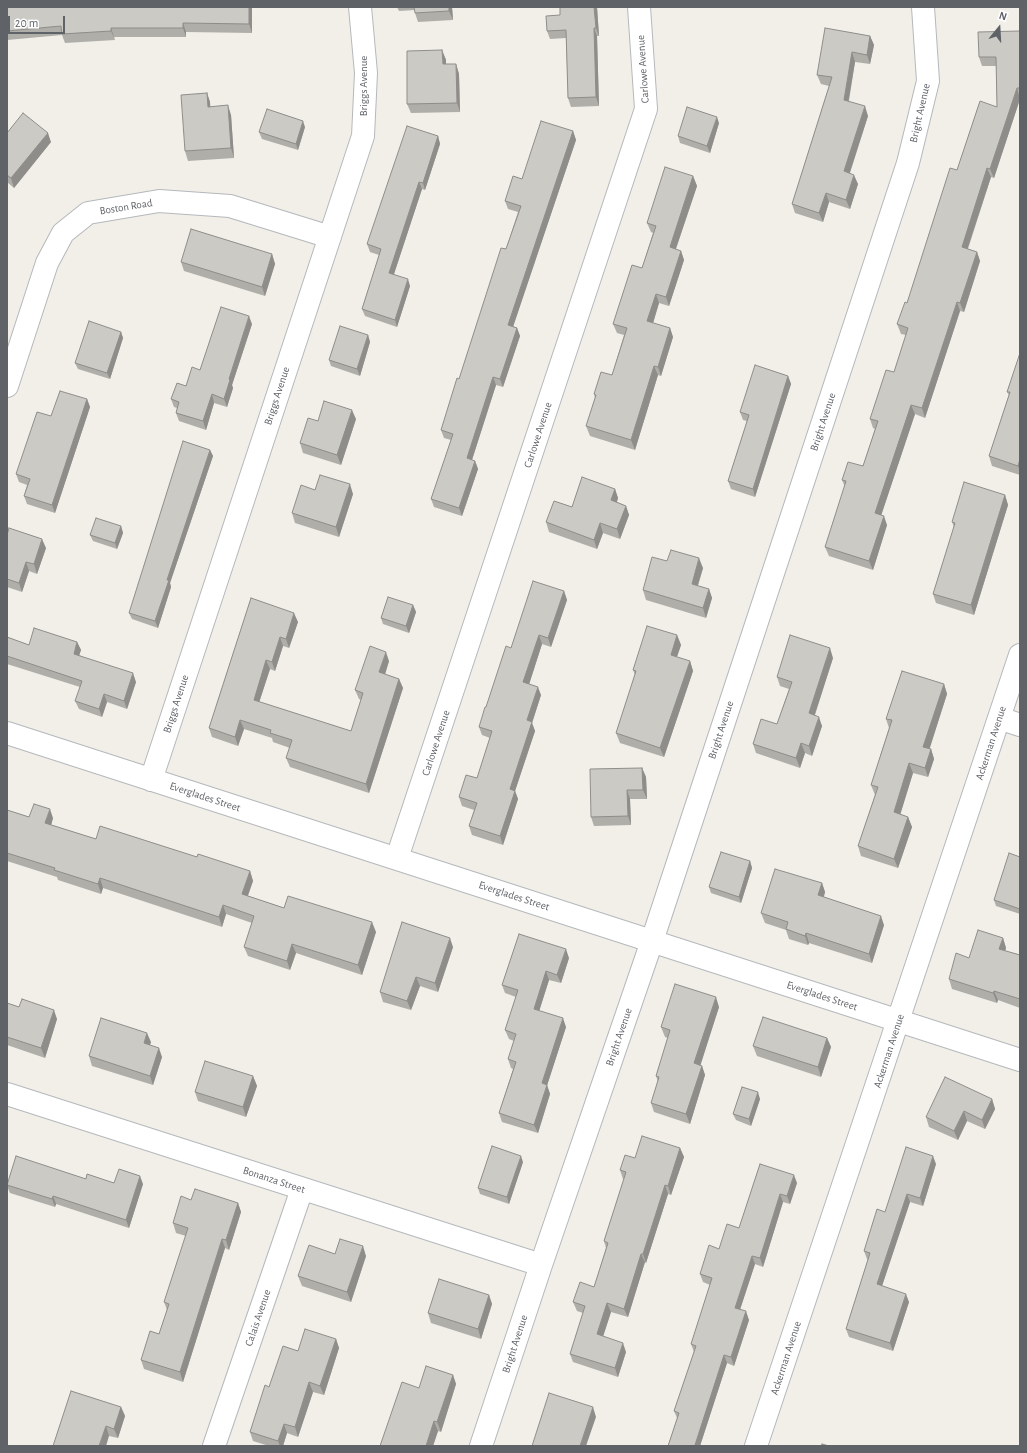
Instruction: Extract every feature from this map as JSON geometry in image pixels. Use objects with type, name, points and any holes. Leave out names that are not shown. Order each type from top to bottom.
[{"type":"street","name":"Briggs Avenue","points":[[151,780],[363,136],[366,73],[360,7]]},
{"type":"street","name":"Carlowe Avenue","points":[[397,858],[646,109],[639,7]]},
{"type":"street","name":"Bright Avenue","points":[[481,1446],[541,1265],[652,941],[908,162],[928,81],[923,7]]},
{"type":"street","name":"Boston Road","points":[[7,386],[47,262],[63,233],[88,213],[159,201],[230,206],[330,237]]},
{"type":"street","name":"Ackerman Avenue","points":[[756,1446],[1020,655]]},
{"type":"street","points":[[999,718],[1020,725]]},
{"type":"street","name":"Everglades Street","points":[[7,732],[151,780],[397,858],[1020,1060]]},
{"type":"street","name":"Bonanza Street","points":[[7,1094],[541,1265]]},
{"type":"street","name":"Calais Avenue","points":[[214,1446],[302,1189]]},
{"type":"building","points":[[7,7],[249,7],[249,24],[183,23],[183,28],[111,28],[111,31],[62,34],[61,26],[7,31]]},
{"type":"building","points":[[414,7],[449,7],[449,11],[415,13]]},
{"type":"building","points":[[560,7],[594,7],[596,28],[594,28],[596,97],[568,98],[566,30],[547,31],[546,16],[560,15]]},
{"type":"building","points":[[825,28],[870,36],[867,55],[852,52],[844,100],[865,106],[844,171],[854,175],[846,200],[826,193],[819,213],[792,204],[832,77],[817,75]]},
{"type":"building","points":[[1020,31],[1020,88],[1017,88],[990,169],[987,168],[962,247],[977,252],[960,303],[957,302],[922,408],[911,405],[875,513],[884,516],[869,561],[825,547],[846,481],[842,480],[848,462],[863,466],[878,421],[870,419],[886,370],[894,372],[908,328],[897,324],[905,302],[907,303],[950,168],[957,170],[980,101],[997,107],[996,57],[979,57],[978,32]]},
{"type":"building","points":[[442,50],[443,64],[456,64],[457,103],[407,104],[407,51]]},
{"type":"building","points":[[207,93],[208,107],[228,105],[231,148],[185,151],[181,95]]},
{"type":"building","points":[[687,107],[717,117],[707,146],[678,136]]},
{"type":"building","points":[[267,109],[303,121],[296,144],[259,132]]},
{"type":"building","points":[[23,113],[48,133],[11,178],[7,175],[7,133]]},
{"type":"building","points":[[541,121],[573,131],[508,325],[517,328],[500,379],[493,377],[467,458],[475,461],[459,508],[431,499],[453,434],[441,430],[501,248],[506,249],[521,206],[505,201],[513,176],[522,179]]},
{"type":"building","points":[[407,126],[438,136],[423,183],[419,182],[389,273],[408,279],[395,320],[362,309],[381,249],[367,244]]},
{"type":"building","points":[[665,167],[693,176],[670,247],[681,251],[666,297],[656,294],[647,321],[670,328],[658,367],[654,366],[631,440],[586,426],[596,395],[594,394],[601,372],[612,375],[627,328],[613,324],[632,265],[642,268],[656,226],[647,223]]},
{"type":"building","points":[[191,229],[272,254],[262,287],[181,262]]},
{"type":"building","points":[[221,307],[249,316],[224,399],[212,394],[203,421],[176,413],[179,402],[171,399],[177,383],[186,386],[192,367],[200,370]]},
{"type":"building","points":[[89,321],[121,332],[107,373],[75,363]]},
{"type":"building","points":[[340,326],[368,335],[357,369],[329,360]]},
{"type":"building","points":[[1019,356],[1020,459],[1018,466],[989,456],[1010,392],[1007,392]]},
{"type":"building","points":[[755,365],[788,376],[753,489],[728,481],[749,415],[740,412]]},
{"type":"building","points":[[60,391],[87,399],[52,505],[24,496],[30,479],[16,474],[37,412],[51,416]]},
{"type":"building","points":[[324,401],[352,410],[337,455],[300,443],[308,418],[318,421]]},
{"type":"building","points":[[183,441],[210,450],[155,621],[129,613]]},
{"type":"building","points":[[320,475],[350,484],[336,527],[292,513],[301,485],[315,490]]},
{"type":"building","points":[[582,477],[615,489],[611,500],[626,506],[617,529],[600,523],[594,540],[546,522],[554,501],[572,507]]},
{"type":"building","points":[[964,482],[1005,495],[971,605],[933,594],[955,523],[952,522]]},
{"type":"building","points":[[96,518],[121,526],[115,543],[90,535]]},
{"type":"building","points":[[9,528],[42,539],[34,564],[26,562],[19,583],[7,579],[7,535]]},
{"type":"building","points":[[671,550],[699,558],[692,584],[709,589],[703,608],[643,590],[652,557],[667,561]]},
{"type":"building","points":[[533,581],[564,591],[548,638],[539,635],[523,682],[538,687],[527,720],[532,722],[510,789],[515,791],[500,836],[469,826],[477,803],[459,797],[466,775],[477,778],[492,731],[479,727],[506,646],[511,648]]},
{"type":"building","points":[[388,597],[413,605],[406,626],[381,618]]},
{"type":"building","points":[[251,598],[294,613],[286,639],[280,637],[272,662],[266,660],[254,700],[351,731],[363,693],[355,690],[370,646],[386,652],[379,672],[399,679],[366,784],[286,758],[292,740],[270,733],[271,730],[240,720],[235,737],[209,728]]},
{"type":"building","points":[[647,626],[677,635],[671,655],[690,661],[660,748],[616,733],[636,671],[633,670]]},
{"type":"building","points":[[34,628],[77,642],[74,654],[133,673],[124,701],[104,694],[99,709],[75,701],[82,681],[7,656],[7,637],[29,645]]},
{"type":"building","points":[[790,635],[830,648],[809,713],[819,717],[809,746],[801,743],[796,758],[753,744],[761,719],[777,724],[792,682],[777,677]]},
{"type":"building","points":[[902,671],[944,684],[923,747],[931,749],[925,768],[909,763],[894,812],[908,817],[894,859],[858,846],[878,787],[871,785],[892,720],[886,719]]},
{"type":"building","points":[[642,768],[643,790],[627,790],[628,816],[591,817],[590,769]]},
{"type":"building","points":[[34,804],[50,809],[45,823],[96,839],[100,826],[197,857],[198,854],[250,871],[242,894],[284,908],[288,896],[372,922],[358,965],[292,944],[287,961],[244,947],[254,916],[223,905],[219,917],[100,878],[98,884],[54,870],[55,868],[7,853],[7,810],[29,817]]},
{"type":"building","points":[[721,852],[750,861],[739,897],[709,887]]},
{"type":"building","points":[[1009,853],[1020,857],[1020,909],[994,900]]},
{"type":"building","points":[[775,869],[822,883],[818,895],[881,916],[869,954],[806,933],[805,936],[786,929],[788,922],[761,913]]},
{"type":"building","points":[[402,922],[450,938],[435,983],[416,977],[407,1001],[380,992]]},
{"type":"building","points":[[978,930],[1003,938],[999,949],[1020,955],[1020,999],[994,991],[993,993],[949,979],[956,953],[969,958]]},
{"type":"building","points":[[519,934],[566,949],[557,975],[546,971],[534,1009],[563,1018],[542,1083],[547,1085],[534,1125],[499,1113],[516,1062],[508,1059],[516,1034],[505,1030],[518,990],[502,985]]},
{"type":"building","points":[[675,984],[716,997],[694,1063],[702,1066],[686,1114],[651,1103],[659,1077],[656,1076],[670,1030],[661,1027]]},
{"type":"building","points":[[22,999],[54,1010],[41,1048],[7,1037],[7,1003],[19,1007]]},
{"type":"building","points":[[763,1017],[827,1038],[818,1067],[753,1046]]},
{"type":"building","points":[[101,1018],[147,1033],[144,1043],[159,1048],[150,1076],[89,1056]]},
{"type":"building","points":[[205,1061],[253,1076],[243,1107],[195,1092]]},
{"type":"building","points":[[945,1077],[992,1099],[982,1120],[964,1111],[954,1131],[926,1117]]},
{"type":"building","points":[[742,1087],[758,1092],[749,1119],[733,1114]]},
{"type":"building","points":[[642,1136],[680,1148],[668,1186],[665,1185],[643,1254],[641,1254],[624,1309],[607,1303],[597,1334],[623,1343],[615,1368],[570,1354],[585,1306],[573,1302],[580,1282],[594,1287],[608,1243],[604,1241],[626,1172],[620,1170],[625,1155],[635,1158]]},
{"type":"building","points":[[492,1146],[521,1156],[507,1197],[478,1188]]},
{"type":"building","points":[[906,1147],[933,1156],[920,1198],[907,1194],[877,1284],[906,1294],[890,1343],[846,1329],[870,1253],[864,1251],[877,1209],[885,1212]]},
{"type":"building","points":[[16,1156],[86,1179],[87,1174],[114,1183],[119,1169],[140,1176],[126,1220],[53,1196],[52,1199],[7,1185]]},
{"type":"building","points":[[760,1164],[794,1175],[787,1196],[780,1194],[760,1258],[752,1256],[735,1308],[746,1311],[731,1357],[724,1355],[695,1445],[699,1446],[668,1446],[679,1413],[674,1411],[696,1346],[691,1344],[712,1278],[700,1274],[709,1245],[719,1249],[727,1224],[739,1228]]},
{"type":"building","points":[[195,1189],[238,1203],[226,1240],[222,1239],[180,1372],[141,1360],[150,1331],[159,1334],[169,1304],[164,1302],[188,1228],[173,1223],[181,1196],[191,1200]]},
{"type":"building","points":[[340,1239],[363,1246],[347,1292],[298,1276],[309,1245],[335,1254]]},
{"type":"building","points":[[439,1279],[489,1295],[478,1329],[428,1313]]},
{"type":"building","points":[[305,1329],[336,1339],[320,1386],[309,1382],[295,1427],[284,1424],[278,1441],[250,1432],[265,1385],[269,1387],[283,1346],[298,1351]]},
{"type":"building","points":[[426,1366],[453,1375],[437,1422],[434,1421],[426,1446],[380,1446],[402,1382],[419,1388]]},
{"type":"building","points":[[71,1391],[121,1407],[114,1429],[106,1426],[99,1446],[53,1446]]},
{"type":"building","points":[[549,1393],[593,1407],[580,1446],[532,1446]]}]
